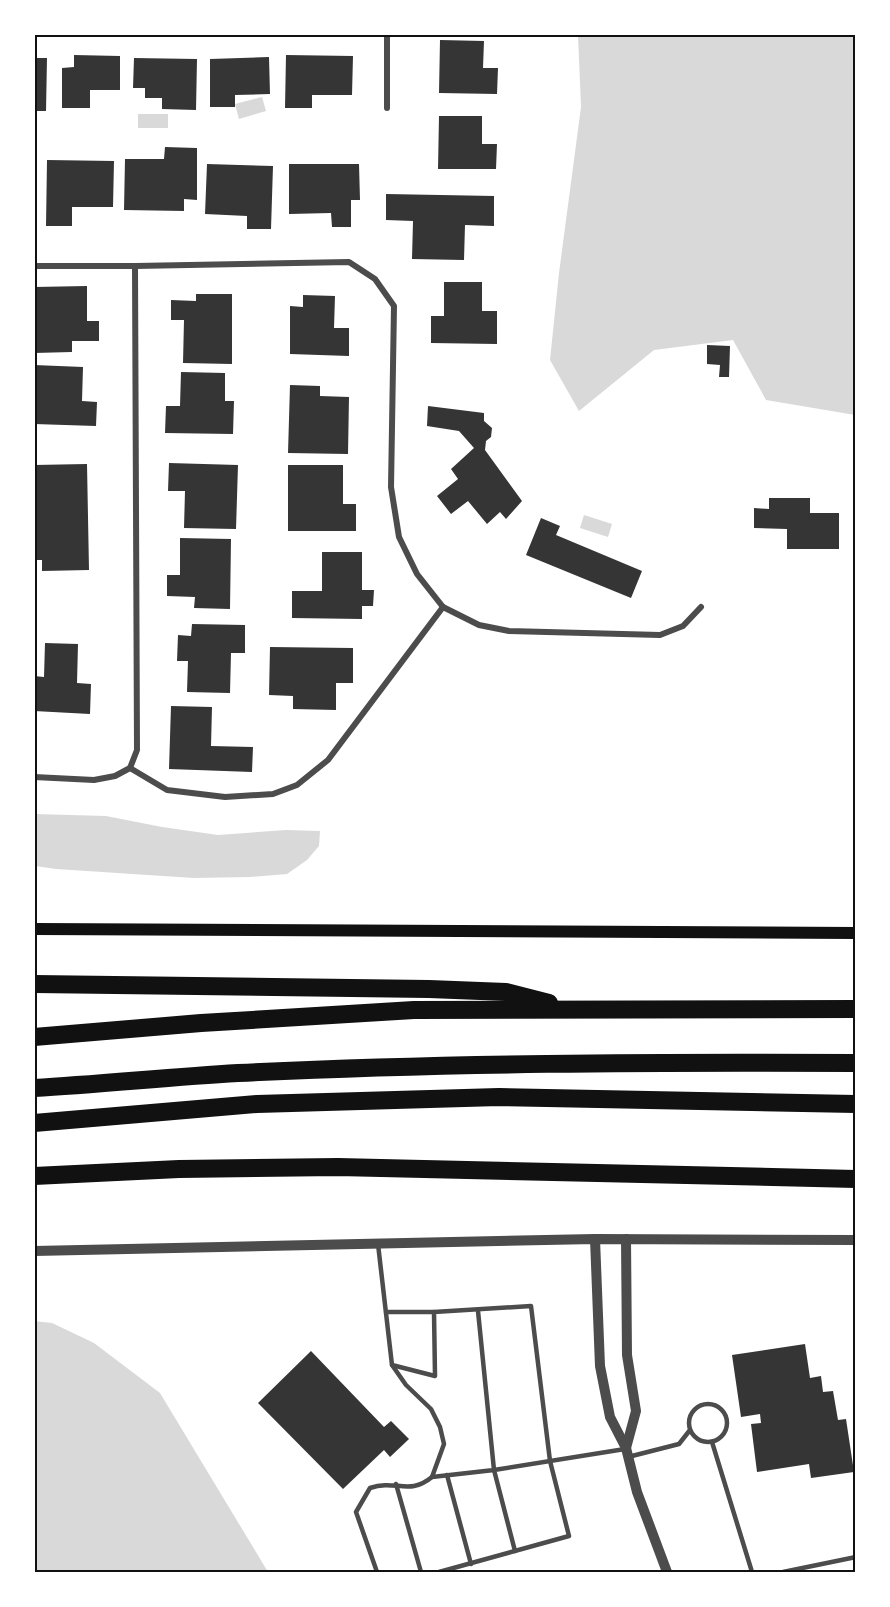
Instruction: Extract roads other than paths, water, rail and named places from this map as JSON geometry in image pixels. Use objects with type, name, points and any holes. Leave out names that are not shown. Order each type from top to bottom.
[{"type":"highway","points":[[34,984],[407,988],[506,992],[574,1010]]},
{"type":"highway","points":[[34,1037],[201,1023],[414,1011],[855,1009]]},
{"type":"highway","points":[[34,1088],[236,1073],[381,1068],[592,1063],[855,1064]]},
{"type":"highway","points":[[34,1123],[257,1104],[499,1097],[855,1104]]},
{"type":"highway","points":[[34,1176],[179,1169],[338,1167],[855,1179]]},
{"type":"highway","points":[[34,1188],[179,1169]]},
{"type":"main road","points":[[34,928],[855,933]]},
{"type":"street","points":[[387,34],[387,108]]},
{"type":"street","points":[[34,266],[349,262],[375,279],[394,306],[391,487],[399,537],[417,574],[443,607],[480,625],[509,630],[660,635],[683,626],[701,608]]},
{"type":"street","points":[[34,777],[94,780],[115,776],[130,768],[137,750],[135,266]]},
{"type":"street","points":[[130,768],[167,790],[225,797],[273,794],[297,785],[328,760],[443,607]]},
{"type":"street","points":[[595,1239],[600,1366],[610,1417],[627,1453],[637,1492],[668,1572]]},
{"type":"street","points":[[34,1251],[595,1239],[855,1240]]},
{"type":"street","points":[[626,1239],[627,1355],[636,1412],[627,1453]]},
{"type":"lane","points":[[378,1244],[392,1365],[406,1385],[431,1409],[440,1426],[444,1444],[432,1477]]},
{"type":"lane","points":[[386,1312],[478,1311],[531,1306],[550,1461],[569,1536],[439,1572]]},
{"type":"lane","points":[[478,1311],[494,1470],[515,1551]]},
{"type":"lane","points":[[392,1365],[435,1376],[434,1312]]},
{"type":"lane","points":[[702,1405],[714,1405],[724,1413],[727,1425],[722,1437],[712,1442],[704,1442],[698,1440],[690,1430],[692,1412],[702,1405]]},
{"type":"lane","points":[[377,1572],[356,1512],[370,1488],[381,1484],[411,1487],[424,1483],[432,1477],[627,1453],[679,1444],[690,1430]]},
{"type":"lane","points":[[712,1442],[752,1572]]},
{"type":"lane","points":[[447,1475],[471,1564]]},
{"type":"lane","points":[[396,1484],[421,1572]]},
{"type":"lane","points":[[783,1572],[855,1557]]}]
